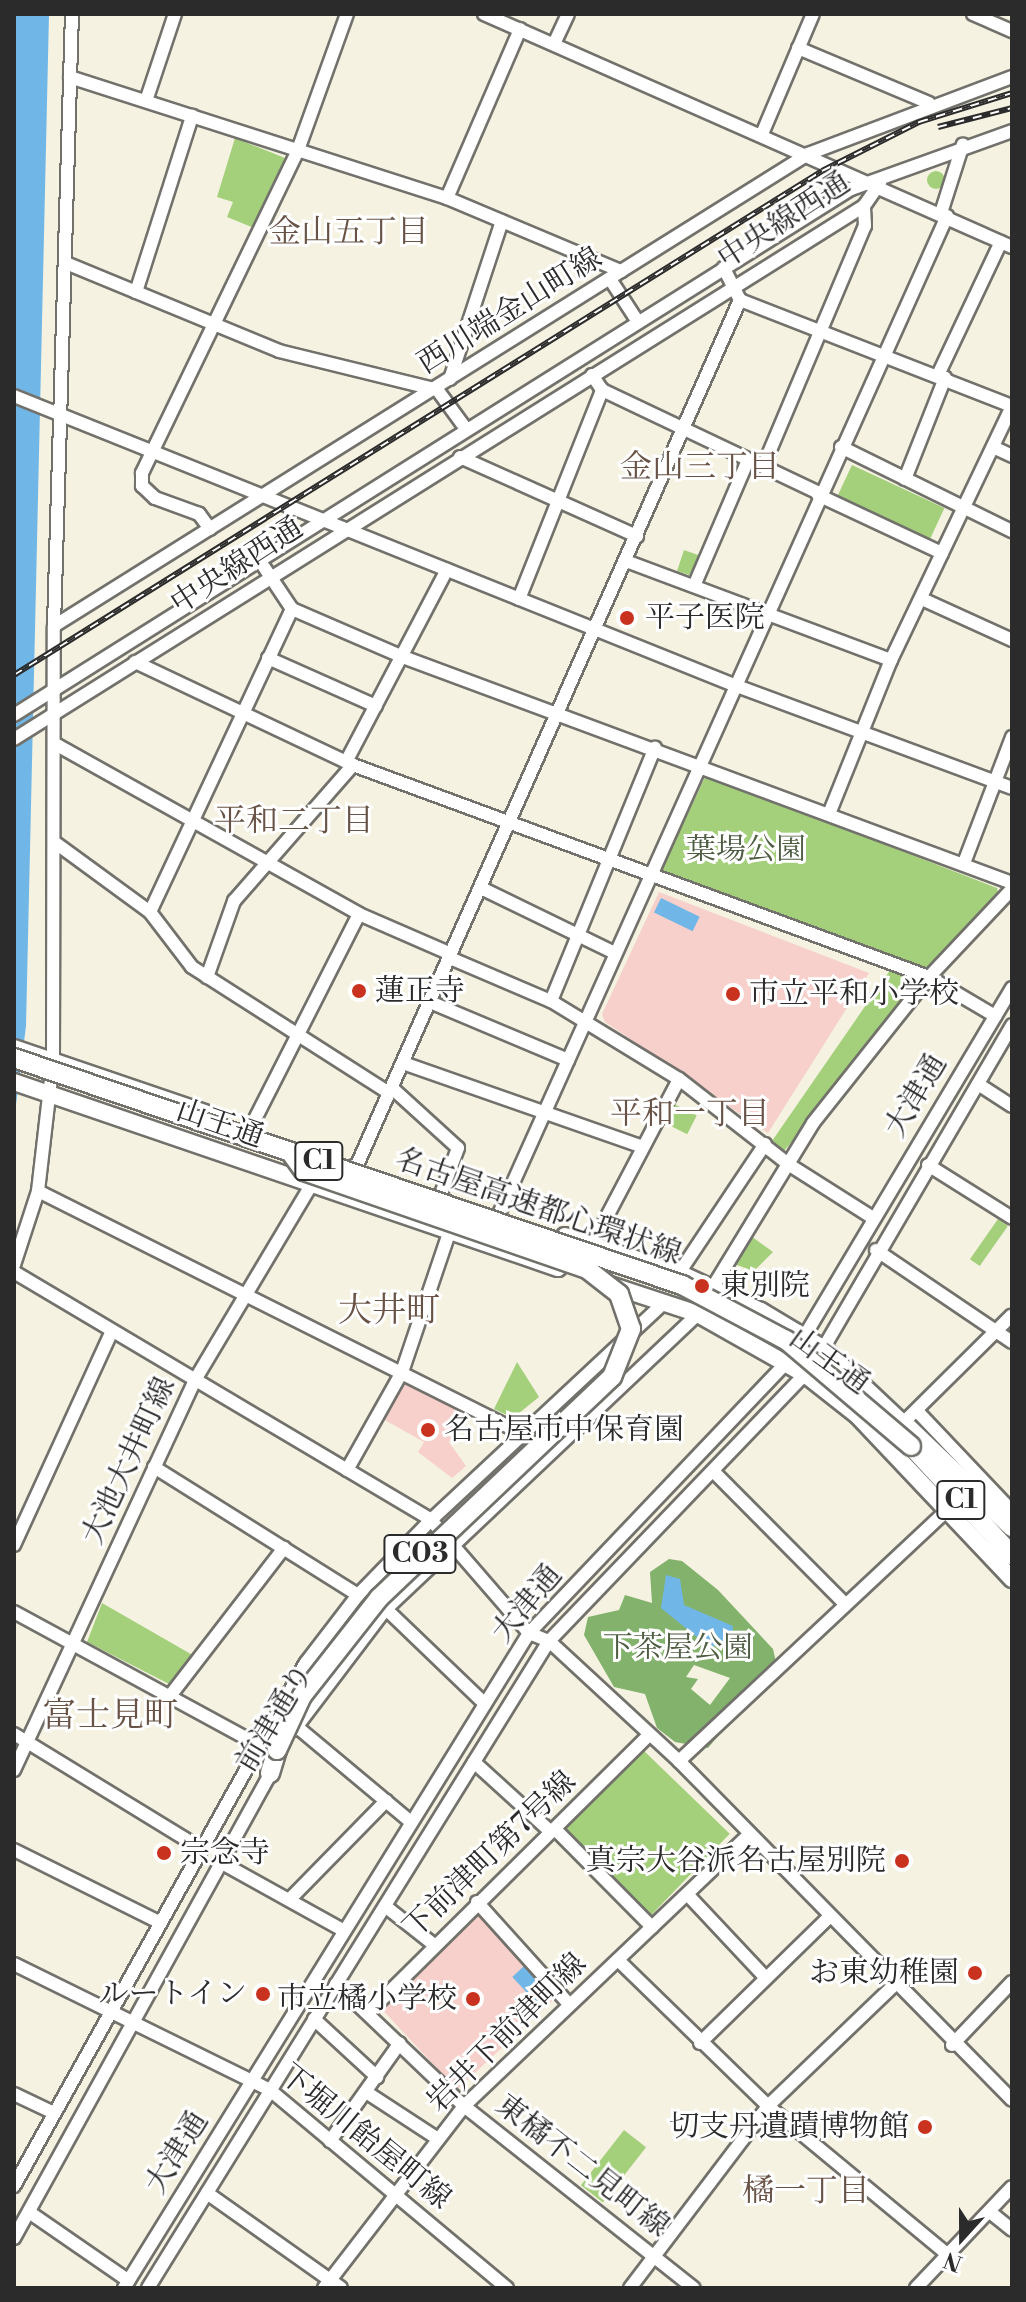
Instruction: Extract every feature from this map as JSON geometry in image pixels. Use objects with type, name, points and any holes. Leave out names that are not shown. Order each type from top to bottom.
[{"type":"highway","name":"名古屋高速都心環状線","points":[[19,1053],[290,1152],[682,1285],[764,1325],[863,1399],[1012,1555]]},
{"type":"highway","name":"C03","points":[[270,1773],[302,1696],[379,1598],[612,1377],[630,1341],[625,1305],[608,1280],[304,1171],[290,1152]]},
{"type":"highway","points":[[910,1417],[1012,1527]]},
{"type":"main road","name":"山王通","points":[[19,1053],[679,1273],[713,1287],[824,1349],[910,1417],[1012,1538]]},
{"type":"main road","name":"山王通","points":[[19,1084],[449,1233],[698,1314],[789,1363],[857,1415],[1012,1579]]},
{"type":"street","points":[[14,1265],[38,1191],[53,1062],[57,745],[50,718],[49,694],[63,415],[72,14]]},
{"type":"street","points":[[146,101],[175,14]]},
{"type":"street","points":[[210,529],[199,514],[142,486],[151,447],[218,326],[298,150],[347,14]]},
{"type":"street","points":[[484,14],[880,183],[1006,245],[941,377],[905,479]]},
{"type":"street","points":[[554,44],[568,14]]},
{"type":"street","points":[[762,134],[813,14]]},
{"type":"street","points":[[974,14],[1012,31]]},
{"type":"street","points":[[447,198],[520,29]]},
{"type":"street","points":[[798,48],[929,103]]},
{"type":"street","points":[[70,77],[447,198],[621,271]]},
{"type":"street","name":"西川端金山町線","points":[[54,626],[808,154],[929,103],[1012,77]]},
{"type":"street","points":[[136,292],[192,116]]},
{"type":"street","points":[[880,183],[963,144],[1012,131]]},
{"type":"street","points":[[499,1214],[764,612],[884,354],[944,214],[963,144]]},
{"type":"street","name":"中央線西通","points":[[14,739],[269,574],[864,206],[880,183]]},
{"type":"street","name":"中央線西通","points":[[14,715],[851,189],[880,183]]},
{"type":"street","points":[[763,467],[865,226],[864,206]]},
{"type":"street","points":[[450,379],[502,221]]},
{"type":"street","points":[[66,263],[279,351],[435,388],[466,429]]},
{"type":"street","points":[[307,1183],[357,1165],[740,300],[724,268]]},
{"type":"street","points":[[610,279],[638,322]]},
{"type":"street","points":[[740,300],[1012,406],[891,660],[859,732],[829,814]]},
{"type":"street","points":[[592,375],[602,390],[942,553]]},
{"type":"street","points":[[519,599],[602,390]]},
{"type":"street","points":[[14,396],[269,493],[447,570],[734,685],[1012,788]]},
{"type":"street","points":[[841,447],[1012,531]]},
{"type":"street","points":[[993,447],[1012,456]]},
{"type":"street","points":[[460,457],[637,536]]},
{"type":"street","points":[[694,586],[748,460]]},
{"type":"street","points":[[259,559],[292,609],[403,657],[557,716],[699,763],[1012,883]]},
{"type":"street","points":[[626,561],[891,660]]},
{"type":"street","points":[[207,977],[234,901],[271,862],[349,764],[447,570]]},
{"type":"street","points":[[922,599],[1012,640]]},
{"type":"street","points":[[150,912],[192,815],[292,609]]},
{"type":"street","points":[[268,658],[376,706]]},
{"type":"street","points":[[135,662],[349,764],[649,878],[929,977],[995,1016]]},
{"type":"street","points":[[964,863],[992,780],[1012,737]]},
{"type":"street","points":[[57,745],[192,815],[359,914],[551,1001],[583,1024],[679,1079],[788,1164],[873,1218]]},
{"type":"street","points":[[551,1001],[574,932],[655,748]]},
{"type":"street","points":[[57,844],[150,912],[171,948],[207,977],[391,1090],[458,1148],[441,1194]]},
{"type":"street","points":[[481,888],[615,953]]},
{"type":"street","points":[[713,1287],[813,1123],[929,977],[1012,889]]},
{"type":"street","points":[[250,1129],[359,914]]},
{"type":"street","name":"大津通","points":[[126,2284],[529,1633],[789,1363],[1012,988]]},
{"type":"street","points":[[430,1002],[568,1060]]},
{"type":"street","name":"大津通","points":[[148,2288],[549,1641],[715,1473],[806,1375],[824,1349],[876,1250],[1012,1025]]},
{"type":"street","points":[[403,1063],[643,1147]]},
{"type":"street","points":[[592,1245],[679,1079]]},
{"type":"street","points":[[978,1084],[1012,1106]]},
{"type":"street","points":[[679,1273],[765,1144]]},
{"type":"street","points":[[928,1165],[1012,1218]]},
{"type":"street","name":"大池大井町線","points":[[14,1770],[195,1380],[307,1183]]},
{"type":"street","points":[[38,1191],[525,1435]]},
{"type":"street","points":[[347,1470],[402,1372],[449,1233]]},
{"type":"street","points":[[876,1250],[1007,1338]]},
{"type":"street","points":[[14,1272],[431,1520],[529,1633],[549,1641],[679,1761],[827,1919],[952,2045],[1012,2100]]},
{"type":"street","name":"前津通り","points":[[14,2186],[257,1744],[358,1595],[431,1520],[665,1302]]},
{"type":"street","name":"前津通り","points":[[14,2238],[296,1726],[386,1609],[450,1545],[698,1314]]},
{"type":"street","points":[[910,1417],[1007,1338],[1012,1315]]},
{"type":"street","points":[[14,1545],[112,1331]]},
{"type":"street","name":"山王通","points":[[910,1417],[1012,1511]]},
{"type":"street","points":[[154,1467],[358,1595]]},
{"type":"street","points":[[715,1473],[845,1604]]},
{"type":"street","points":[[679,1761],[947,1510]]},
{"type":"street","points":[[173,1692],[284,1548]]},
{"type":"street","points":[[386,1609],[485,1704]]},
{"type":"street","points":[[14,1612],[173,1692],[257,1744]]},
{"type":"street","points":[[296,1726],[411,1822]]},
{"type":"street","points":[[14,1734],[200,1848]]},
{"type":"street","name":"下前津町第7号線","points":[[368,2013],[433,1944],[649,1735]]},
{"type":"street","points":[[474,1762],[553,1831],[652,1927]]},
{"type":"street","points":[[289,1900],[386,1801]]},
{"type":"street","name":"岩井下前津町線","points":[[332,2285],[394,2194],[464,2106],[749,1835]]},
{"type":"street","points":[[14,1850],[159,1922]]},
{"type":"street","points":[[222,1863],[343,1930]]},
{"type":"street","points":[[687,1894],[766,1978]]},
{"type":"street","points":[[477,1902],[569,2004]]},
{"type":"street","points":[[385,1906],[433,1944]]},
{"type":"street","points":[[700,2043],[827,1919]]},
{"type":"street","points":[[618,1960],[768,2106],[948,2255]]},
{"type":"street","name":"下堀川飴屋町線","points":[[14,1964],[136,2021],[270,2090],[507,2288]]},
{"type":"street","points":[[952,2045],[1012,1982]]},
{"type":"street","name":"東橘不二見町線","points":[[336,1984],[464,2106],[694,2288]]},
{"type":"street","points":[[630,2288],[768,2106],[893,1986]]},
{"type":"street","points":[[314,2019],[377,2077]]},
{"type":"street","points":[[330,2141],[400,2043]]},
{"type":"street","points":[[366,2092],[438,2139]]},
{"type":"street","points":[[14,2094],[54,2113]]},
{"type":"street","points":[[916,2288],[1012,2187]]},
{"type":"street","points":[[207,2193],[332,2285]]},
{"type":"street","points":[[29,2212],[126,2284]]},
{"type":"street","points":[[990,2212],[1012,2230]]},
{"type":"shaded area","name":"市立平和小学校","points":[[659,892],[869,973],[768,1133],[605,1022],[602,1014]]},
{"type":"shaded area","name":"名古屋市中保育園","points":[[407,1382],[464,1411],[449,1442],[466,1466],[452,1478],[418,1452],[424,1442],[381,1418]]},
{"type":"shaded area","name":"市立橘小学校","points":[[478,1910],[558,1996],[457,2090],[377,2004]]},
{"type":"green space","points":[[235,138],[285,158],[254,228],[227,217],[233,202],[217,197]]},
{"type":"green space","points":[[936,171],[945,180],[936,189],[927,180]]},
{"type":"green space","points":[[852,465],[944,508],[930,539],[838,496]]},
{"type":"green space","points":[[684,550],[701,556],[689,575],[677,571]]},
{"type":"green space","name":"葉場公園","points":[[706,775],[997,888],[999,896],[784,1151],[772,1141],[895,963],[660,873]]},
{"type":"green space","points":[[670,1102],[697,1116],[687,1134],[660,1121]]},
{"type":"green space","points":[[998,1219],[1008,1226],[980,1266],[970,1259]]},
{"type":"green space","points":[[751,1236],[773,1252],[754,1271],[731,1263]]},
{"type":"green space","points":[[517,1362],[539,1397],[513,1418],[494,1409]]},
{"type":"green space","name":"下茶屋公園","points":[[669,1559],[682,1561],[718,1590],[773,1649],[777,1666],[708,1748],[675,1742],[657,1728],[645,1694],[614,1687],[584,1635],[588,1617],[619,1610],[625,1595],[652,1603],[650,1572]],"holes":[[[694,1665],[730,1678],[710,1705],[691,1689],[698,1679],[686,1677]]]},
{"type":"green space","points":[[102,1603],[196,1657],[171,1685],[87,1642]]},
{"type":"green space","points":[[642,1749],[730,1834],[651,1915],[564,1830]]},
{"type":"green space","points":[[624,2130],[646,2147],[603,2202],[581,2185]]},
{"type":"water","points":[[14,14],[49,14],[26,1026],[14,1120]]},
{"type":"water","points":[[661,898],[700,917],[693,931],[654,912]]},
{"type":"water","points":[[666,1575],[680,1579],[684,1605],[733,1626],[731,1643],[709,1647],[661,1608]]},
{"type":"water","points":[[524,1966],[553,1997],[541,2008],[512,1977]]},
{"type":"railway","points":[[14,675],[822,171],[919,122],[1012,93]]},
{"type":"railway","points":[[938,127],[1012,108]]},
{"type":"place","name":"平子医院","points":[[627,618]]},
{"type":"place","name":"蓮正寺","points":[[359,991]]},
{"type":"place","name":"市立平和小学校","points":[[733,994]]},
{"type":"place","name":"東別院","points":[[702,1286]]},
{"type":"place","name":"名古屋市中保育園","points":[[428,1430]]},
{"type":"place","name":"宗念寺","points":[[164,1853]]},
{"type":"place","name":"真宗大谷派名古屋別院","points":[[902,1861]]},
{"type":"place","name":"お東幼稚園","points":[[975,1973]]},
{"type":"place","name":"ルートイン","points":[[263,1994]]},
{"type":"place","name":"市立橘小学校","points":[[473,1999]]},
{"type":"place","name":"切支丹遺蹟博物館","points":[[925,2127]]},
{"type":"district","name":"金山五丁目","points":[[349,232]]},
{"type":"district","name":"金山三丁目","points":[[700,467]]},
{"type":"district","name":"平和二丁目","points":[[294,821]]},
{"type":"district","name":"平和一丁目","points":[[690,1114]]},
{"type":"district","name":"大井町","points":[[389,1312]]},
{"type":"district","name":"富士見町","points":[[110,1717]]},
{"type":"district","name":"橘一丁目","points":[[806,2191]]}]
